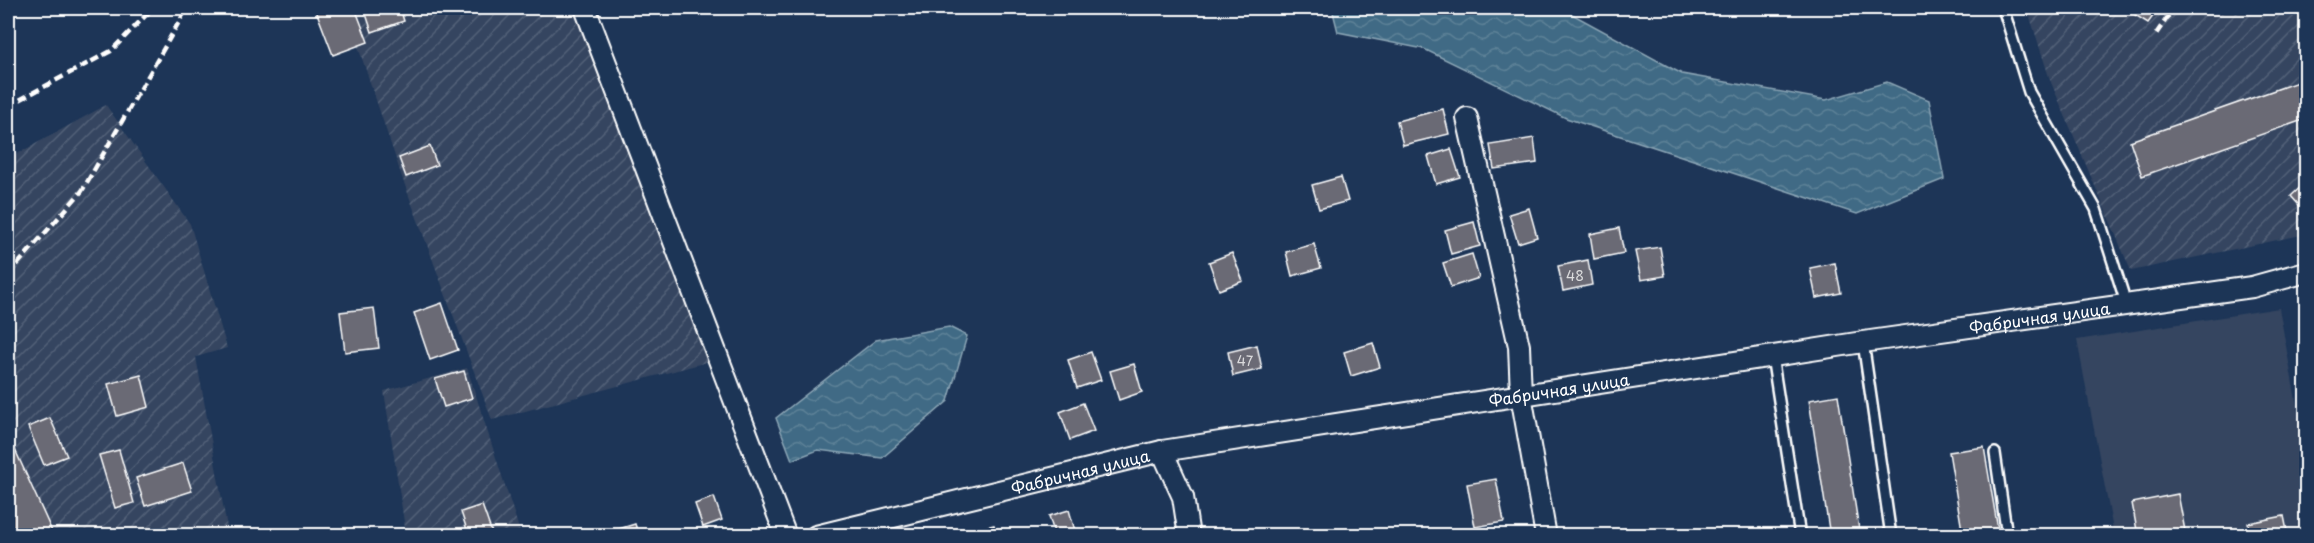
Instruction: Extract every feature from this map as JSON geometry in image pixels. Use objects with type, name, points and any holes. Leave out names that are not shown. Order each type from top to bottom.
[{"type":"street","points":[[585,8],[786,536]]},
{"type":"street","points":[[1467,118],[1519,346],[1521,395],[1546,536]]},
{"type":"street","name":"Фабричная улица","points":[[816,536],[893,526],[1162,451],[1863,342],[2252,287],[2307,272]]},
{"type":"street","points":[[1162,451],[1183,497],[1189,536]]},
{"type":"lane","points":[[2003,8],[2029,92],[2096,209],[2127,306]]},
{"type":"lane","points":[[1863,342],[1891,536]]},
{"type":"lane","points":[[1772,356],[1800,536]]},
{"type":"lane","points":[[1995,453],[2007,536]]},
{"type":"shaded area","points":[[345,8],[575,8],[707,362],[492,420],[403,180]]},
{"type":"shaded area","points":[[2027,8],[2306,8],[2306,234],[2131,271],[2050,80]]},
{"type":"shaded area","points":[[106,105],[190,224],[227,348],[196,357],[227,527],[206,536],[8,536],[8,159]]},
{"type":"shaded area","points":[[2279,308],[2306,455],[2306,535],[2114,535],[2077,340]]},
{"type":"shaded area","points":[[467,368],[521,535],[406,535],[384,391]]},
{"type":"water","points":[[1332,8],[1561,8],[1682,74],[1826,100],[1887,82],[1929,100],[1944,179],[1857,214],[1566,118],[1424,49],[1338,32]]},
{"type":"water","points":[[949,327],[967,336],[948,401],[882,458],[818,450],[792,460],[776,418],[876,340]]},
{"type":"building","points":[[315,8],[355,8],[368,42],[333,55]]},
{"type":"building","points":[[364,8],[400,8],[404,21],[372,32]]},
{"type":"building","points":[[2124,8],[2159,8],[2148,23]]},
{"type":"building","points":[[2306,79],[2306,119],[2142,176],[2130,141]]},
{"type":"building","points":[[1443,109],[1449,134],[1403,145],[1397,121]]},
{"type":"building","points":[[1534,138],[1537,163],[1494,169],[1490,145]]},
{"type":"building","points":[[430,146],[437,165],[406,177],[399,158]]},
{"type":"building","points":[[1451,149],[1460,177],[1436,184],[1428,156]]},
{"type":"building","points":[[1341,177],[1348,201],[1319,209],[1312,185]]},
{"type":"building","points":[[2306,182],[2306,213],[2291,196]]},
{"type":"building","points":[[1529,208],[1537,237],[1518,243],[1509,214]]},
{"type":"building","points":[[1474,222],[1480,246],[1451,254],[1445,230]]},
{"type":"building","points":[[1619,228],[1624,253],[1594,259],[1590,234]]},
{"type":"building","points":[[1314,244],[1321,268],[1292,276],[1286,252]]},
{"type":"building","points":[[1660,247],[1665,276],[1641,280],[1635,251]]},
{"type":"building","points":[[1232,253],[1243,281],[1219,290],[1209,262]]},
{"type":"building","points":[[1472,254],[1479,278],[1451,287],[1443,263]]},
{"type":"building","points":[[1588,260],[1592,285],[1563,291],[1558,266]]},
{"type":"building","points":[[1835,263],[1841,293],[1816,298],[1810,268]]},
{"type":"building","points":[[442,303],[458,350],[430,360],[414,313]]},
{"type":"building","points":[[374,308],[379,348],[345,352],[340,312]]},
{"type":"building","points":[[1373,343],[1380,367],[1351,376],[1344,352]]},
{"type":"building","points":[[1257,345],[1262,369],[1233,376],[1228,352]]},
{"type":"building","points":[[1091,352],[1101,380],[1077,388],[1068,360]]},
{"type":"building","points":[[1134,364],[1142,392],[1119,400],[1110,371]]},
{"type":"building","points":[[464,371],[472,398],[444,407],[435,379]]},
{"type":"building","points":[[141,375],[149,407],[117,416],[108,384]]},
{"type":"building","points":[[1838,395],[1860,536],[1830,536],[1809,400]]},
{"type":"building","points":[[1083,403],[1094,431],[1070,440],[1060,412]]},
{"type":"building","points":[[50,418],[67,456],[44,465],[28,427]]},
{"type":"building","points":[[8,434],[54,536],[8,536]]},
{"type":"building","points":[[1984,447],[1999,536],[1963,536],[1949,452]]},
{"type":"building","points":[[119,450],[134,503],[115,508],[99,455]]},
{"type":"building","points":[[183,463],[192,491],[145,506],[136,478]]},
{"type":"building","points":[[1496,479],[1504,522],[1475,527],[1467,484]]},
{"type":"building","points":[[2178,494],[2186,536],[2138,536],[2132,503]]},
{"type":"building","points":[[714,497],[722,520],[703,527],[695,504]]},
{"type":"building","points":[[482,505],[493,536],[469,536],[461,512]]},
{"type":"building","points":[[1069,510],[1076,534],[1055,536],[1049,516]]},
{"type":"building","points":[[2284,516],[2288,536],[2219,536],[2249,530],[2248,523]]},
{"type":"building","points":[[635,524],[639,536],[607,536],[606,533]]},
{"type":"building","points":[[994,525],[997,536],[976,536],[974,530]]},
{"type":"railway","points":[[8,106],[111,51],[153,8]]},
{"type":"railway","points":[[8,275],[82,191],[187,8]]},
{"type":"railway","points":[[2156,34],[2174,8]]}]
